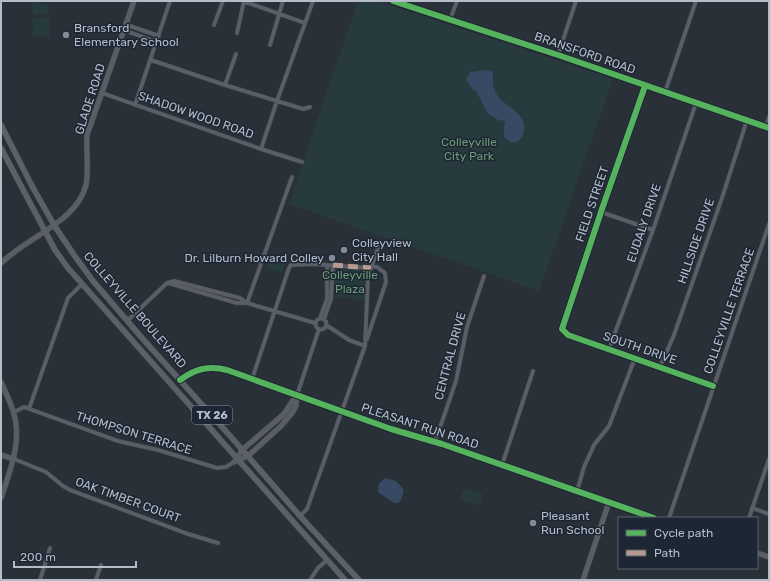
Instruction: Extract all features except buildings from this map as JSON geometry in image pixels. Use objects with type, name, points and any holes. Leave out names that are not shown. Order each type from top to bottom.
[{"type":"main road","name":"COLLEYVILLE BOULEVARD","points":[[1,127],[54,225],[74,256],[93,281],[300,516],[359,580]]},
{"type":"main road","name":"COLLEYVILLE BOULEVARD","points":[[1,148],[58,254],[82,284],[236,460],[345,580]]},
{"type":"main road","points":[[293,522],[300,516]]},
{"type":"main road","points":[[327,560],[336,554]]},
{"type":"street","name":"GLADE ROAD","points":[[1,263],[22,246],[54,225],[76,205],[83,194],[87,179],[87,135],[134,1]]},
{"type":"street","points":[[135,105],[170,1]]},
{"type":"street","points":[[214,25],[223,1]]},
{"type":"street","points":[[237,33],[244,1],[306,23]]},
{"type":"street","points":[[270,45],[283,1]]},
{"type":"street","points":[[261,149],[313,1]]},
{"type":"street","name":"BRANSFORD ROAD","points":[[393,1],[558,55],[767,127]]},
{"type":"street","points":[[450,20],[457,1]]},
{"type":"street","points":[[558,55],[576,1]]},
{"type":"street","points":[[665,92],[696,1]]},
{"type":"street","points":[[124,26],[130,26],[159,36]]},
{"type":"street","points":[[124,26],[129,32],[157,42]]},
{"type":"street","points":[[225,85],[236,54]]},
{"type":"street","points":[[151,60],[303,110],[310,107]]},
{"type":"street","name":"FIELD STREET","points":[[562,329],[645,86]]},
{"type":"street","name":"SHADOW WOOD ROAD","points":[[102,93],[302,162]]},
{"type":"street","name":"EUDALY DRIVE","points":[[609,349],[653,230],[696,103]]},
{"type":"street","points":[[767,127],[769,117]]},
{"type":"street","name":"HILLSIDE DRIVE","points":[[660,367],[674,335],[747,120]]},
{"type":"street","points":[[247,303],[292,177]]},
{"type":"street","points":[[601,212],[653,230]]},
{"type":"street","name":"COLLEYVILLE TERRACE","points":[[669,517],[769,224]]},
{"type":"street","points":[[366,346],[368,276],[380,243]]},
{"type":"street","points":[[252,379],[289,268],[294,264],[313,264],[371,267],[382,270],[386,277],[386,282],[366,346],[307,509],[300,516]]},
{"type":"street","points":[[328,265],[327,299],[322,319],[326,325],[349,340],[366,346]]},
{"type":"street","points":[[127,321],[167,283],[174,281],[240,298],[247,303],[315,323],[322,319],[331,299],[333,265]]},
{"type":"street","name":"CENTRAL DRIVE","points":[[435,442],[456,381],[467,327],[484,276]]},
{"type":"street","points":[[14,412],[24,408],[29,409],[66,302],[71,294],[82,284]]},
{"type":"street","points":[[315,323],[316,327],[319,329]]},
{"type":"street","points":[[319,329],[323,329],[326,325]]},
{"type":"street","points":[[236,460],[248,456],[281,426],[292,413],[296,406],[297,395],[319,329]]},
{"type":"street","name":"SOUTH DRIVE","points":[[562,329],[568,334],[713,386]]},
{"type":"street","points":[[577,491],[584,467],[594,445],[609,426],[634,358]]},
{"type":"street","name":"PLEASANT RUN ROAD","points":[[180,380],[196,370],[210,367],[226,370],[391,429],[435,442],[651,517]]},
{"type":"street","points":[[502,465],[533,371]]},
{"type":"street","points":[[1,382],[14,412],[16,428],[14,459],[1,498]]},
{"type":"street","points":[[236,460],[242,450],[284,414],[297,395]]},
{"type":"street","name":"THOMPSON TERRACE","points":[[29,409],[118,441],[158,450],[217,468],[228,466],[236,460]]},
{"type":"street","points":[[1,455],[14,459]]},
{"type":"street","name":"OAK TIMBER COURT","points":[[14,459],[46,472],[70,490],[188,534],[218,543]]},
{"type":"street","points":[[749,517],[769,459]]},
{"type":"street","points":[[583,580],[609,502]]},
{"type":"street","points":[[752,508],[769,514]]},
{"type":"street","points":[[40,580],[50,548]]},
{"type":"street","points":[[758,553],[769,557]]},
{"type":"street","points":[[310,580],[314,572],[327,560]]},
{"type":"street","points":[[96,580],[102,565]]},
{"type":"green space","name":"Colleyville City Park","points":[[358,1],[377,1],[613,79],[539,291],[289,204]]},
{"type":"green space","points":[[32,2],[41,2],[41,5],[49,4],[49,13],[33,15]]},
{"type":"green space","points":[[49,17],[50,36],[33,37],[32,19]]},
{"type":"green space","points":[[270,255],[286,261],[282,273],[266,267]]},
{"type":"green space","name":"Colleyville Plaza","points":[[335,265],[365,267],[365,299],[351,300],[349,297],[334,298]]},
{"type":"green space","points":[[464,488],[483,494],[479,506],[460,499]]},
{"type":"water","points":[[486,70],[493,72],[493,87],[498,96],[521,117],[524,123],[523,135],[517,142],[510,142],[504,137],[504,120],[500,121],[488,114],[476,91],[474,91],[466,80],[470,72]]},
{"type":"water","points":[[385,478],[396,481],[404,490],[401,500],[398,503],[394,503],[378,492],[379,484]]},
{"type":"marked path","points":[[333,265],[371,268]]},
{"type":"cycle path","points":[[393,1],[558,55],[769,128]]},
{"type":"cycle path","points":[[645,86],[562,329],[568,335],[713,386]]},
{"type":"cycle path","points":[[180,380],[191,373],[202,369],[214,368],[227,370],[391,429],[442,444],[651,517]]},
{"type":"place","name":"Bransford Elementary School","points":[[66,35]]},
{"type":"place","name":"Colleyview City Hall","points":[[344,250]]},
{"type":"place","name":"Dr. Lilburn Howard Colley","points":[[332,258]]},
{"type":"place","name":"Pleasant Run School","points":[[533,523]]}]
